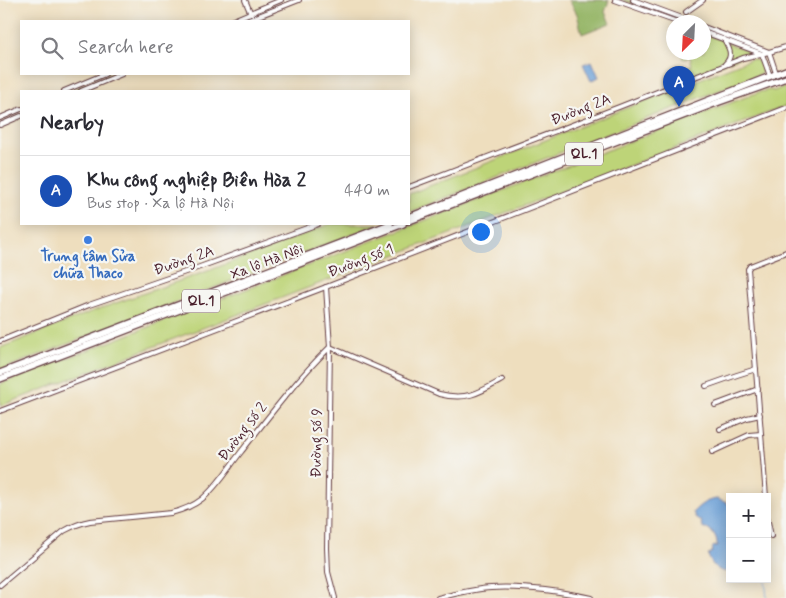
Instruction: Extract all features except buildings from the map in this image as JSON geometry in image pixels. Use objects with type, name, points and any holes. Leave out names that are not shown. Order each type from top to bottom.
[{"type":"highway","name":"QL.1","points":[[410,217],[786,70]]},
{"type":"highway","name":"QL.1","points":[[410,222],[786,78]]},
{"type":"highway","name":"Xa lộ Hà Nội","points":[[0,373],[387,225]]},
{"type":"highway","name":"Xa lộ Hà Nội","points":[[0,379],[400,225]]},
{"type":"street","points":[[245,0],[253,18]]},
{"type":"street","points":[[233,20],[281,0]]},
{"type":"street","points":[[248,20],[299,0]]},
{"type":"street","points":[[615,0],[666,18]]},
{"type":"street","points":[[633,0],[673,15]]},
{"type":"street","points":[[686,12],[703,0]]},
{"type":"street","points":[[711,30],[769,52],[786,47]]},
{"type":"street","points":[[711,34],[762,54],[773,75]]},
{"type":"street","points":[[721,67],[730,57],[729,48],[724,39]]},
{"type":"street","points":[[769,52],[773,75]]},
{"type":"street","name":"Đường 2A","points":[[410,187],[749,56],[769,52]]},
{"type":"street","points":[[66,90],[104,75]]},
{"type":"street","points":[[83,90],[120,75]]},
{"type":"street","name":"Đường số 1","points":[[0,411],[326,287],[786,108]]},
{"type":"street","points":[[0,118],[20,109]]},
{"type":"street","points":[[0,125],[20,116]]},
{"type":"street","name":"Đường 2A","points":[[0,341],[89,305],[315,225]]},
{"type":"street","points":[[766,493],[748,269],[750,266],[786,252]]},
{"type":"street","name":"Đường số 9","points":[[326,287],[330,347],[327,548],[328,572],[335,598]]},
{"type":"street","points":[[330,347],[439,394],[448,396],[464,397],[476,394],[502,380]]},
{"type":"street","name":"Đường số 2","points":[[0,585],[64,531],[81,522],[172,513],[184,510],[202,499],[217,484],[286,395],[330,347]]},
{"type":"street","points":[[706,386],[756,369]]},
{"type":"street","points":[[715,404],[758,389]]},
{"type":"street","points":[[720,429],[760,415]]},
{"type":"street","points":[[712,452],[749,435],[761,434]]},
{"type":"street","points":[[438,598],[492,588],[515,588],[554,591],[591,598]]},
{"type":"green space","points":[[569,0],[609,0],[605,12],[610,23],[582,34],[577,14]]},
{"type":"green space","points":[[621,0],[627,0],[668,15],[666,16]]},
{"type":"green space","points":[[711,36],[724,41],[729,53],[727,61],[723,64],[690,77],[686,67],[692,65],[691,60],[711,60]]},
{"type":"green space","points":[[727,43],[754,53],[729,62]]},
{"type":"green space","points":[[751,59],[758,61],[762,67],[762,72],[758,75],[410,212],[410,194]]},
{"type":"green space","points":[[108,75],[114,75],[77,90],[71,90]]},
{"type":"green space","points":[[786,86],[786,106],[0,406],[0,384],[759,92],[774,91]]},
{"type":"green space","points":[[327,225],[376,225],[0,370],[0,348],[96,310],[208,271]]},
{"type":"water","points":[[592,61],[599,77],[591,81],[583,64]]},
{"type":"water","points":[[717,499],[726,503],[725,572],[714,566],[708,555],[712,552],[714,546],[717,547],[715,537],[709,529],[704,529],[701,524],[702,522],[695,517],[693,512],[710,500]]},
{"type":"waterway","points":[[765,583],[767,598]]},
{"type":"place","name":"Khu công nghiệp Biên Hòa 2","points":[[679,107]]},
{"type":"place","name":"Trung tâm Sửa chữa Thaco","points":[[88,240]]}]
